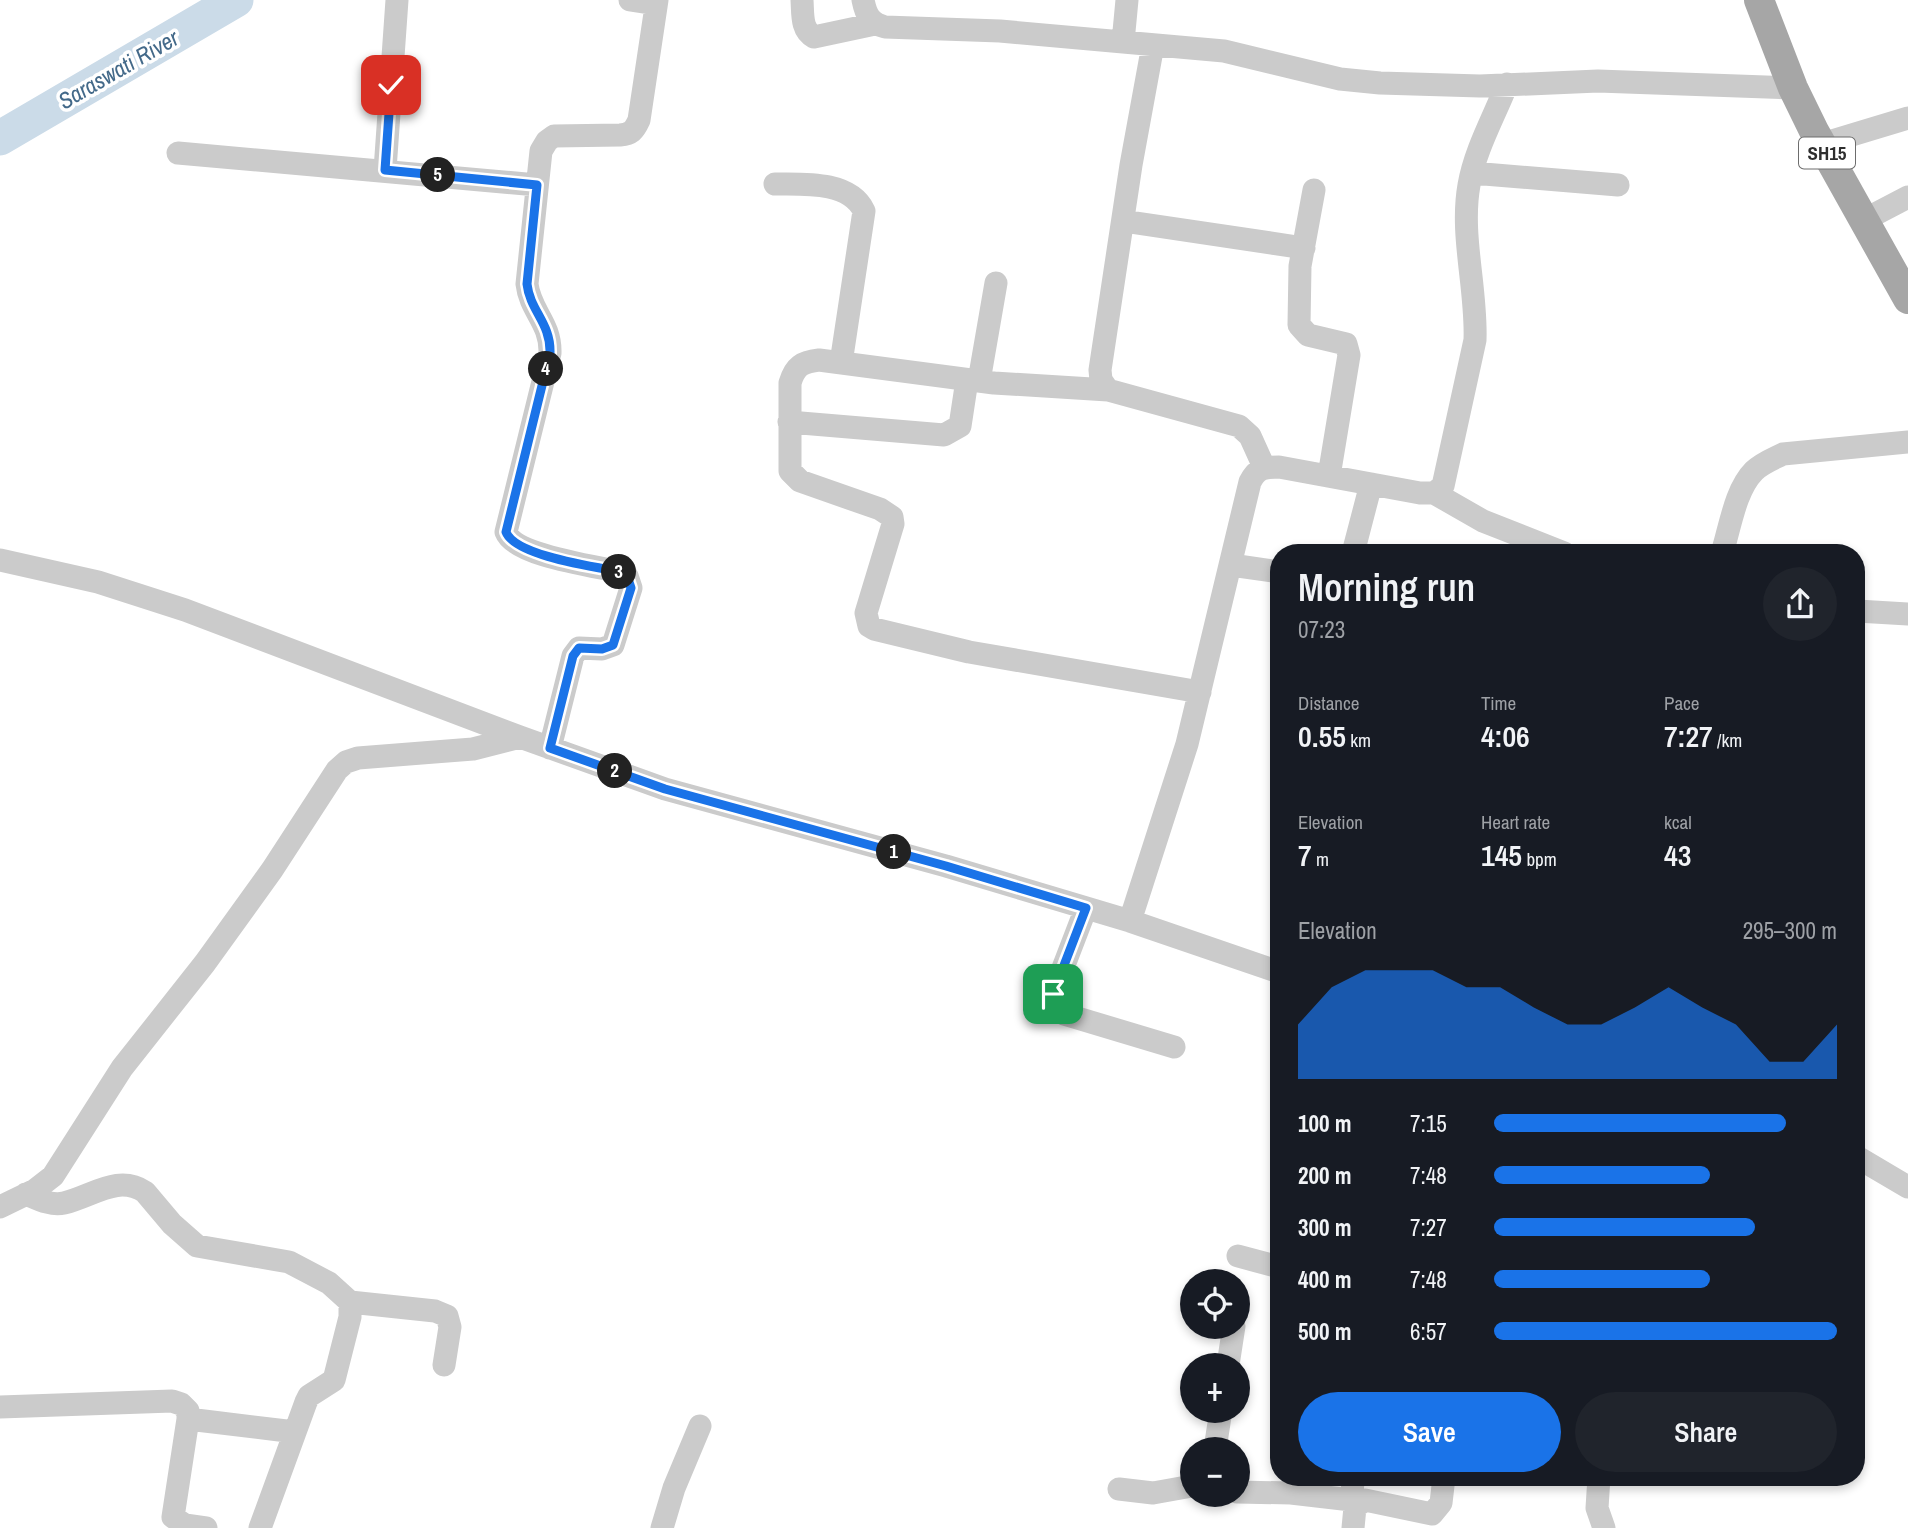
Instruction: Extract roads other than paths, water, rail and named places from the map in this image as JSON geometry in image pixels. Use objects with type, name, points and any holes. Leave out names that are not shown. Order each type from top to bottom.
[{"type":"main road","name":"SH15","points":[[1759,0],[1793,88],[1908,299]]},
{"type":"street","points":[[385,170],[397,0]]},
{"type":"street","points":[[550,748],[573,656],[579,648],[602,649],[613,645],[631,588],[627,576],[621,572],[556,558],[517,546],[509,540],[506,532],[550,353],[548,331],[528,292],[527,284],[537,185],[541,151],[554,136],[620,135],[635,130],[639,120],[657,2],[630,0]]},
{"type":"street","points":[[802,0],[804,26],[814,37],[875,24],[895,28],[999,31],[1224,51],[1340,79],[1380,83],[1507,84],[1598,81],[1793,88]]},
{"type":"street","points":[[863,0],[867,15],[875,24]]},
{"type":"street","points":[[1123,42],[1126,0]]},
{"type":"street","points":[[1108,390],[1101,380],[1100,370],[1153,45]]},
{"type":"street","points":[[1434,493],[1440,491],[1447,474],[1475,340],[1476,316],[1467,202],[1472,173],[1507,84]]},
{"type":"street","points":[[1822,144],[1908,118]]},
{"type":"street","points":[[178,153],[537,185]]},
{"type":"street","points":[[1472,173],[1618,185]]},
{"type":"street","points":[[775,184],[807,184],[842,191],[860,201],[864,211],[841,363]]},
{"type":"street","points":[[1314,190],[1299,283],[1299,325],[1308,335],[1346,344],[1349,349],[1329,476]]},
{"type":"street","points":[[1864,219],[1908,197]]},
{"type":"street","points":[[1123,220],[1304,248]]},
{"type":"street","points":[[789,422],[944,435],[960,426],[996,283]]},
{"type":"street","points":[[1200,692],[969,652],[869,626],[866,613],[893,524],[892,517],[887,512],[795,477],[789,462],[790,383],[793,372],[800,365],[819,360],[973,381],[1108,390],[1239,426],[1250,436],[1265,467]]},
{"type":"street","points":[[1724,544],[1741,493],[1755,470],[1767,462],[1783,454],[1908,442]]},
{"type":"street","points":[[1130,921],[1187,744],[1250,482],[1255,471],[1265,467],[1279,467],[1434,493],[1483,521],[1541,544]]},
{"type":"street","points":[[1355,544],[1371,484]]},
{"type":"street","points":[[0,560],[98,582],[185,610],[665,789],[946,866],[1130,921],[1270,969]]},
{"type":"street","points":[[1231,565],[1270,571]]},
{"type":"street","points":[[1865,611],[1908,614]]},
{"type":"street","points":[[0,1207],[53,1176],[122,1068],[205,963],[272,870],[337,770],[346,762],[358,758],[454,751],[520,737]]},
{"type":"street","points":[[1086,908],[1053,994],[1057,1010],[1174,1047]]},
{"type":"street","points":[[1865,1162],[1908,1187]]},
{"type":"street","points":[[26,1194],[52,1203],[63,1203],[116,1185],[136,1186],[145,1192],[184,1237],[197,1246],[289,1262],[329,1283],[350,1302],[441,1312],[447,1316],[450,1327],[444,1365]]},
{"type":"street","points":[[1238,1256],[1270,1265]]},
{"type":"street","points":[[260,1528],[309,1396],[334,1380],[350,1317],[350,1302]]},
{"type":"street","points":[[0,1407],[172,1401],[181,1404],[188,1411],[188,1419],[172,1523],[206,1528]]},
{"type":"street","points":[[188,1419],[295,1432]]},
{"type":"street","points":[[662,1528],[674,1488],[699,1426]]},
{"type":"street","points":[[1353,1528],[1356,1507],[1354,1486]]},
{"type":"street","points":[[1250,1492],[1291,1493],[1378,1502],[1432,1514],[1441,1503],[1443,1486]]},
{"type":"street","points":[[1598,1486],[1597,1508],[1604,1528]]},
{"type":"street","points":[[1119,1489],[1153,1493],[1180,1488]]},
{"type":"waterway","name":"Saraswati River","points":[[0,138],[236,0]]}]
